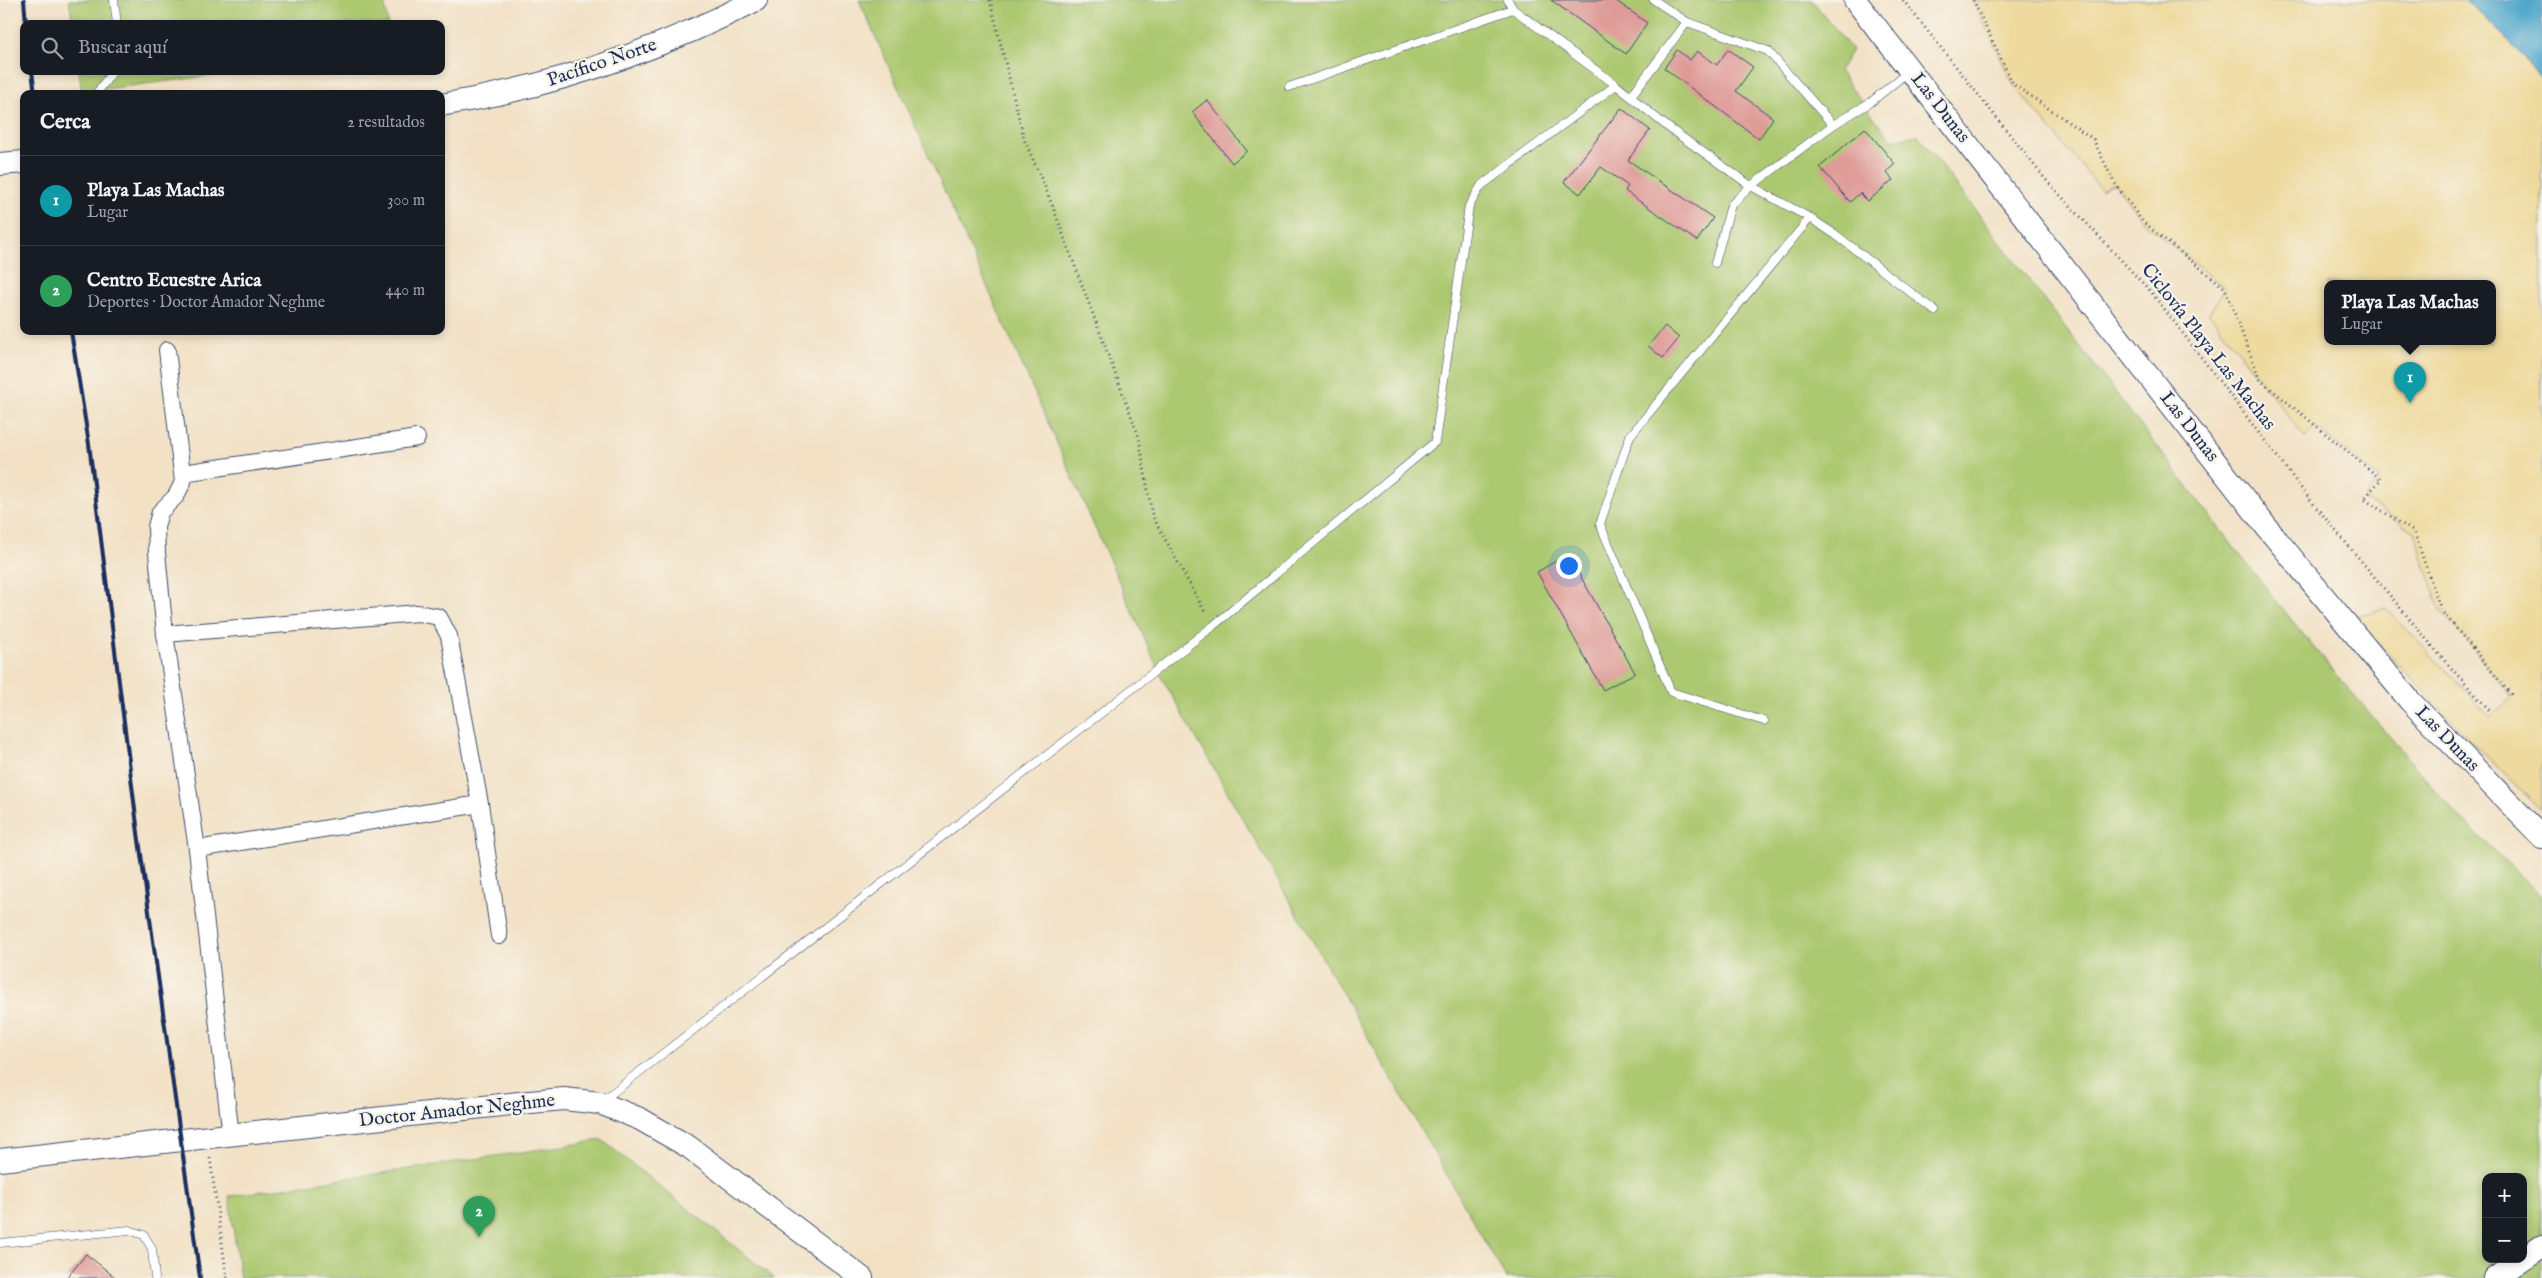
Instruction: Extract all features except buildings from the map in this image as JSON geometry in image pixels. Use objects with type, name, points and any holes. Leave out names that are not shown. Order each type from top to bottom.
[{"type":"main road","name":"Pacífico Norte","points":[[445,104],[550,82],[622,58],[689,32],[756,0]]},
{"type":"main road","name":"Las Dunas","points":[[1855,0],[2268,529],[2321,594],[2410,701],[2542,837]]},
{"type":"main road","points":[[0,164],[20,162]]},
{"type":"main road","name":"Doctor Amador Neghme","points":[[0,1160],[519,1103],[564,1099],[600,1103],[640,1119],[689,1147],[862,1278]]},
{"type":"main road","points":[[2495,1278],[2542,1246]]},
{"type":"street","points":[[167,350],[183,482],[176,496],[160,512],[156,527],[165,634],[197,849],[231,1136]]},
{"type":"street","points":[[183,473],[417,438]]},
{"type":"street","points":[[165,634],[418,613],[439,617],[449,636],[480,804],[499,936]]},
{"type":"street","points":[[197,849],[480,804]]},
{"type":"lane","points":[[114,0],[116,20]]},
{"type":"lane","points":[[1508,0],[1513,9],[1631,96],[1669,128],[1751,186],[1810,218],[1836,235],[1935,311]]},
{"type":"lane","points":[[1654,0],[1687,22],[1768,51],[1833,125]]},
{"type":"lane","points":[[1289,88],[1513,9]]},
{"type":"lane","points":[[1631,96],[1687,22]]},
{"type":"lane","points":[[1715,263],[1731,205],[1751,186],[1833,125],[1871,102],[1911,70]]},
{"type":"lane","points":[[99,90],[110,75]]},
{"type":"lane","points":[[600,1103],[1213,626],[1436,442],[1469,206],[1481,186],[1616,85]]},
{"type":"lane","points":[[1764,721],[1670,692],[1600,524],[1630,436],[1810,218]]},
{"type":"lane","points":[[0,1243],[129,1230],[144,1235],[152,1249],[155,1278]]},
{"type":"path","points":[[990,0],[1024,139],[1048,194],[1139,437],[1152,515],[1213,626]]},
{"type":"path","name":"Ciclovía Playa Las Machas","points":[[1903,0],[2046,180],[2152,294],[2311,501],[2442,659],[2491,712]]},
{"type":"path","points":[[1973,0],[2013,84],[2093,140],[2114,182],[2143,222],[2225,288],[2260,380],[2381,479],[2364,498],[2414,532],[2441,610],[2513,697]]},
{"type":"path","points":[[207,1138],[227,1278]]},
{"type":"green space","points":[[69,0],[384,0],[387,20],[72,20]]},
{"type":"green space","points":[[859,0],[1812,0],[1852,50],[1839,71],[1891,140],[1918,135],[2243,559],[2314,648],[2455,813],[2542,896],[2542,1278],[1506,1278],[1163,680]]},
{"type":"green space","points":[[80,75],[216,75],[98,90],[82,90]]},
{"type":"green space","points":[[602,1140],[774,1278],[240,1278],[229,1196]]},
{"type":"sand","points":[[1973,0],[2466,0],[2518,50],[2542,81],[2542,811],[2467,737],[2353,617],[2386,608],[2490,717],[2513,697],[2441,610],[2414,532],[2364,499],[2380,479],[2315,427],[2305,438],[2209,313],[2225,288],[2143,222],[2114,183],[2101,190],[2013,84]]},
{"type":"water","points":[[2466,0],[2542,0],[2542,81],[2518,50]]},
{"type":"railway","points":[[24,0],[26,20]]},
{"type":"railway","points":[[33,75],[34,90]]},
{"type":"railway","points":[[72,335],[89,444],[138,833],[200,1278]]},
{"type":"place","name":"Playa Las Machas","points":[[2410,403]]},
{"type":"place","name":"Centro Ecuestre Arica","points":[[479,1237]]}]
